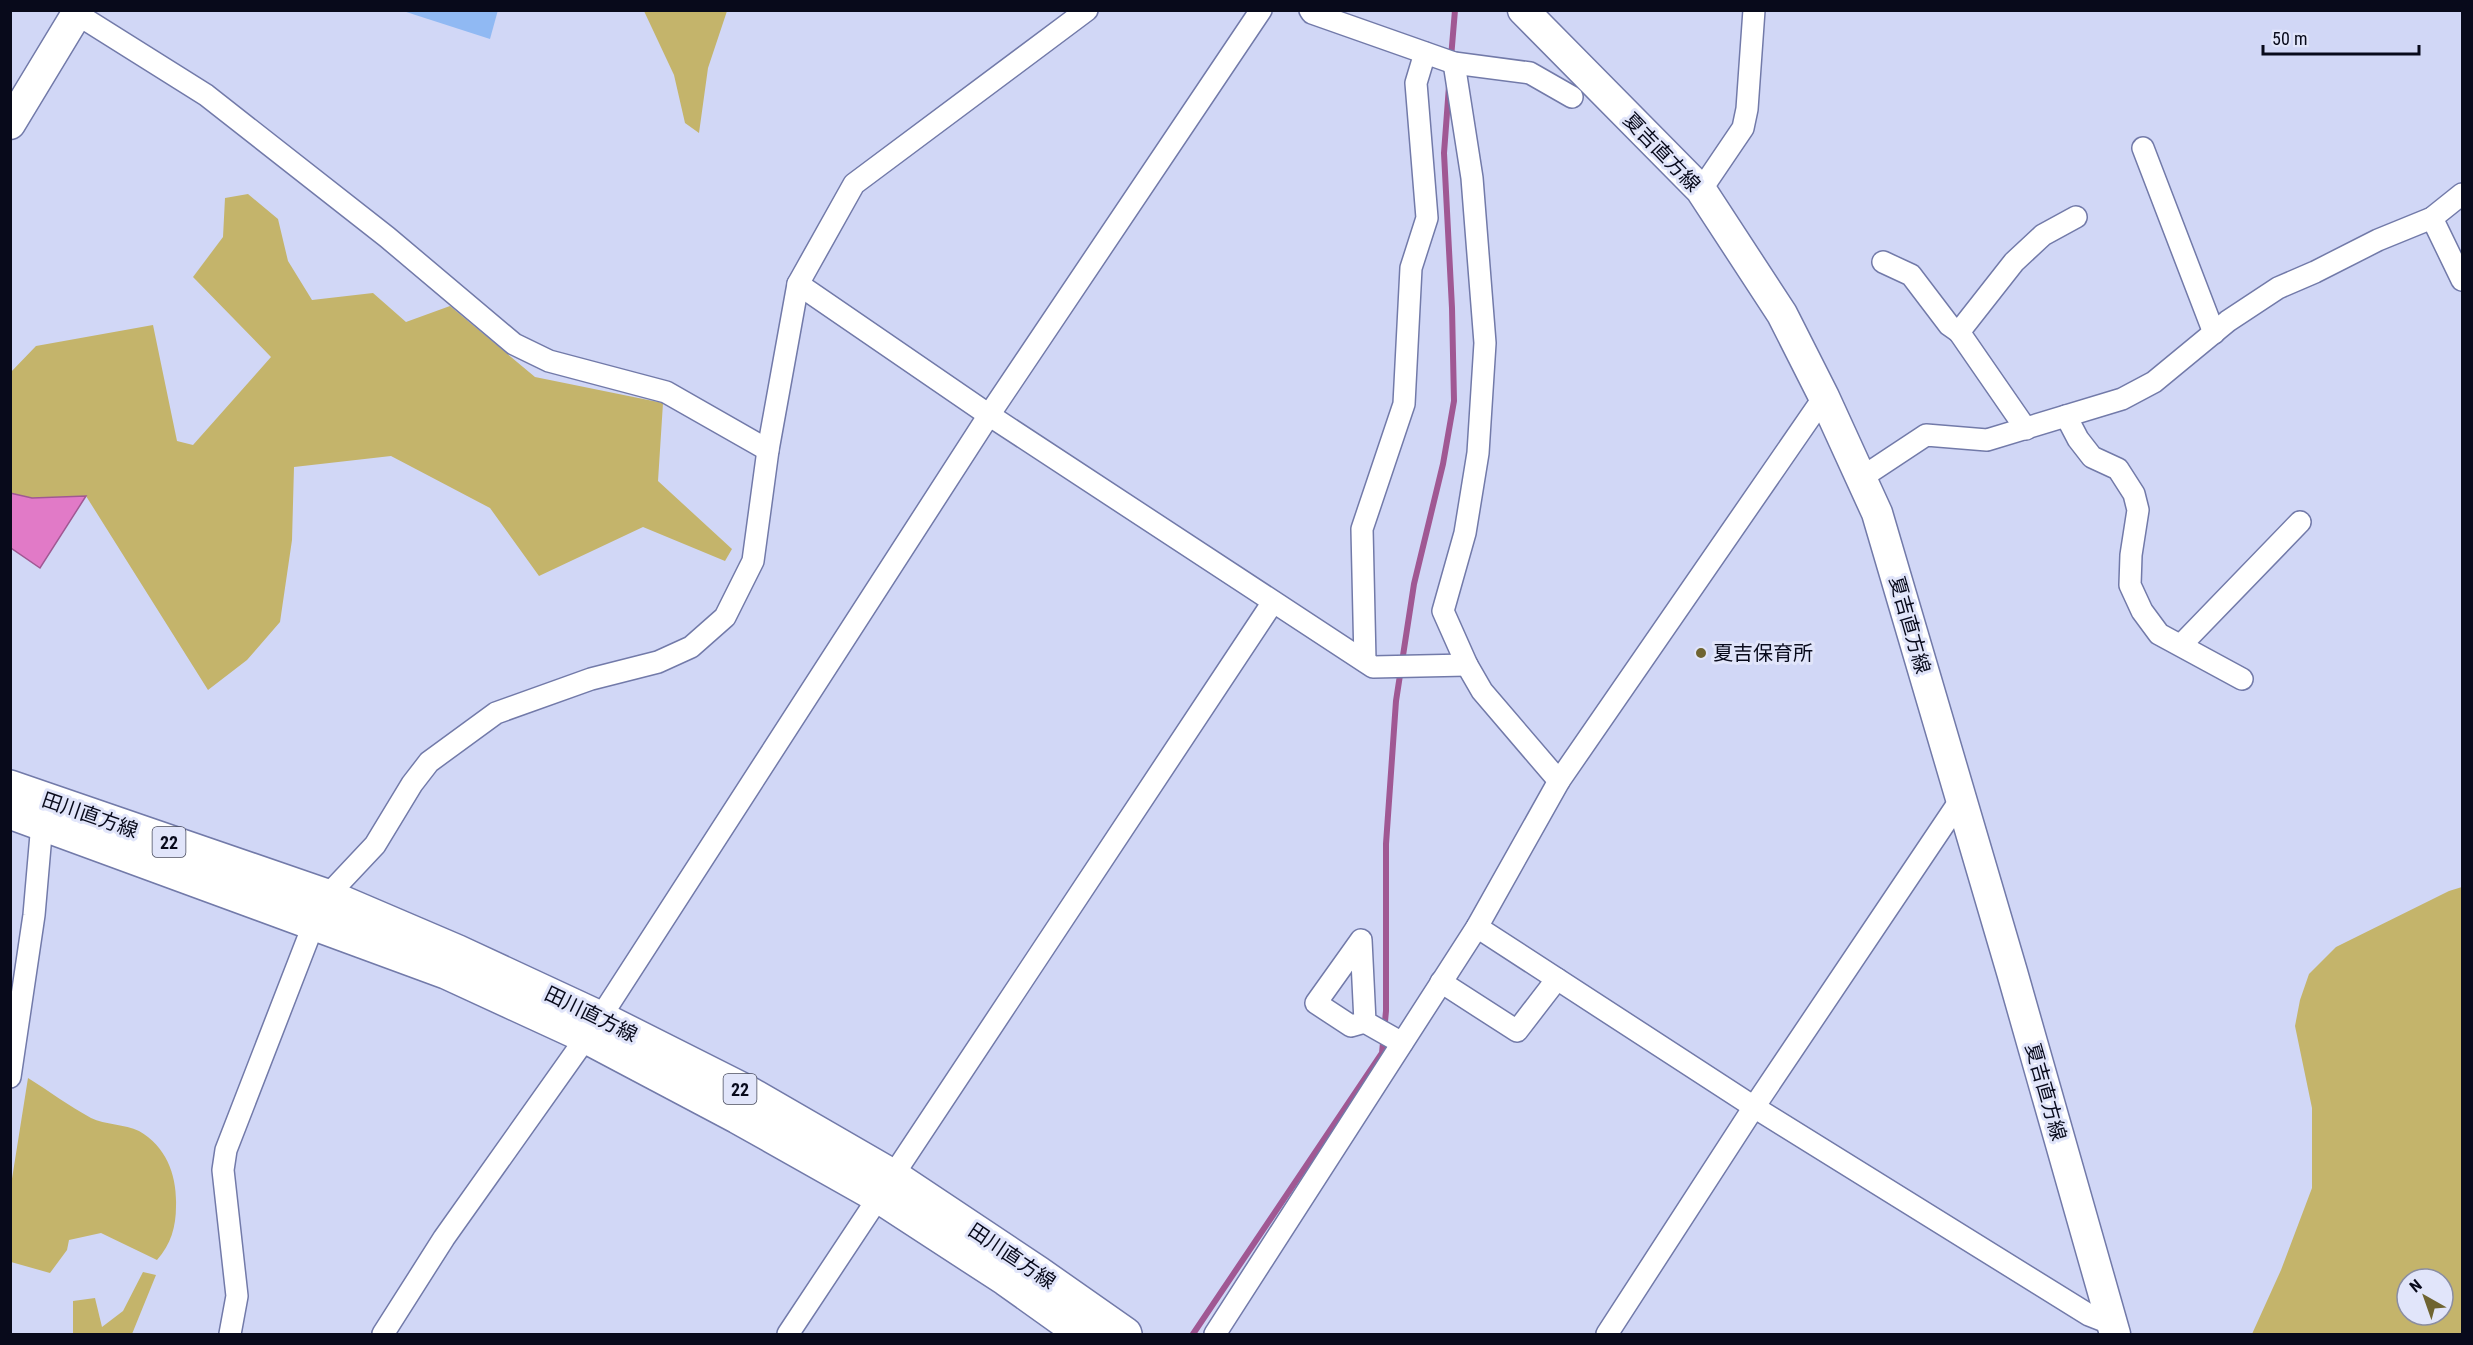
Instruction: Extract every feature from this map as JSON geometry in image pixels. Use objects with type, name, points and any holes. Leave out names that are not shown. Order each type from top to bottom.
[{"type":"main road","name":"夏吉直方線","points":[[1523,10],[1701,190],[1782,314],[1824,396],[1877,513],[2114,1329]]},
{"type":"main road","points":[[10,124],[78,12]]},
{"type":"main road","name":"田川直方線","points":[[10,787],[320,910],[446,972],[593,1027],[745,1091],[887,1187],[1083,1335]]},
{"type":"main road","name":"田川直方線","points":[[10,812],[320,910]]},
{"type":"main road","name":"田川直方線","points":[[887,1187],[1038,1273],[1125,1335]]},
{"type":"street","points":[[230,1335],[237,1296],[223,1170],[226,1150],[320,910],[375,845],[412,784],[429,762],[496,713],[591,679],[658,662],[691,647],[725,617],[753,561],[768,450],[798,284],[854,184],[1087,10]]},
{"type":"street","points":[[383,1335],[444,1238],[593,1027],[989,415],[1261,10]]},
{"type":"street","points":[[1310,10],[1312,13],[1454,63],[1530,73],[1572,97]]},
{"type":"street","points":[[1701,190],[1743,128],[1747,109],[1754,10]]},
{"type":"street","points":[[78,12],[206,95],[387,237],[514,344],[549,361],[666,392],[768,450]]},
{"type":"street","points":[[1365,661],[1362,529],[1404,405],[1411,268],[1427,218],[1416,83],[1425,52]]},
{"type":"street","points":[[1454,63],[1472,178],[1485,344],[1478,453],[1465,533],[1443,611],[1467,665],[1482,691],[1559,781]]},
{"type":"street","points":[[2143,148],[2214,333]]},
{"type":"street","points":[[1861,478],[1926,435],[1987,440],[2122,399],[2154,382],[2214,333],[2278,288],[2378,240],[2432,218],[2463,194]]},
{"type":"street","points":[[1959,332],[2014,262],[2043,235],[2076,217]]},
{"type":"street","points":[[2432,218],[2463,280]]},
{"type":"street","points":[[1883,262],[1911,275],[1949,325],[1959,332],[2026,429]]},
{"type":"street","points":[[798,284],[989,415],[1373,667],[1467,665]]},
{"type":"street","points":[[1215,1335],[1477,927],[1559,781],[1824,396]]},
{"type":"street","points":[[2066,416],[2078,439],[2092,457],[2118,469],[2134,494],[2138,510],[2131,555],[2130,585],[2142,611],[2159,634],[2242,679]]},
{"type":"street","points":[[2181,645],[2300,522]]},
{"type":"street","points":[[788,1335],[1273,602]]},
{"type":"street","points":[[1607,1335],[1754,1107],[1961,799]]},
{"type":"street","points":[[10,1077],[34,915],[42,823]]},
{"type":"street","points":[[1477,927],[1754,1107],[2114,1329]]},
{"type":"street","points":[[1441,982],[1517,1031],[1557,979]]},
{"type":"street","points":[[1365,1022],[1402,1043]]},
{"type":"shaded area","points":[[644,11],[727,11],[708,68],[699,133],[685,123],[674,75]]},
{"type":"shaded area","points":[[248,194],[278,219],[288,261],[312,300],[373,293],[406,322],[450,306],[535,377],[663,403],[658,481],[732,549],[725,561],[643,527],[539,576],[490,508],[391,456],[294,467],[292,540],[280,622],[247,660],[208,690],[86,496],[32,498],[11,493],[10,373],[36,346],[153,325],[177,441],[193,445],[271,357],[193,277],[223,237],[225,198]]},
{"type":"shaded area","points":[[10,493],[32,498],[86,496],[40,568],[11,548]]},
{"type":"shaded area","points":[[2462,887],[2462,1334],[2252,1334],[2281,1270],[2312,1188],[2312,1108],[2295,1026],[2300,1000],[2309,974],[2336,947],[2449,891]]},
{"type":"shaded area","points":[[28,1078],[91,1118],[139,1131],[157,1145],[172,1173],[175,1184],[176,1214],[169,1241],[157,1260],[101,1233],[69,1240],[67,1250],[50,1273],[11,1262],[11,1185]]},
{"type":"shaded area","points":[[143,1272],[156,1275],[132,1334],[73,1334],[73,1301],[95,1298],[102,1327],[123,1311]]},
{"type":"building","points":[[400,10],[498,10],[490,39]]},
{"type":"waterway","points":[[1451,58],[1455,10]]},
{"type":"waterway","points":[[1193,1334],[1382,1053],[1386,1011],[1386,844],[1396,701],[1414,584],[1443,464],[1454,401],[1444,153],[1449,86]]},
{"type":"place","name":"夏吉保育所","points":[[1701,653]]}]
